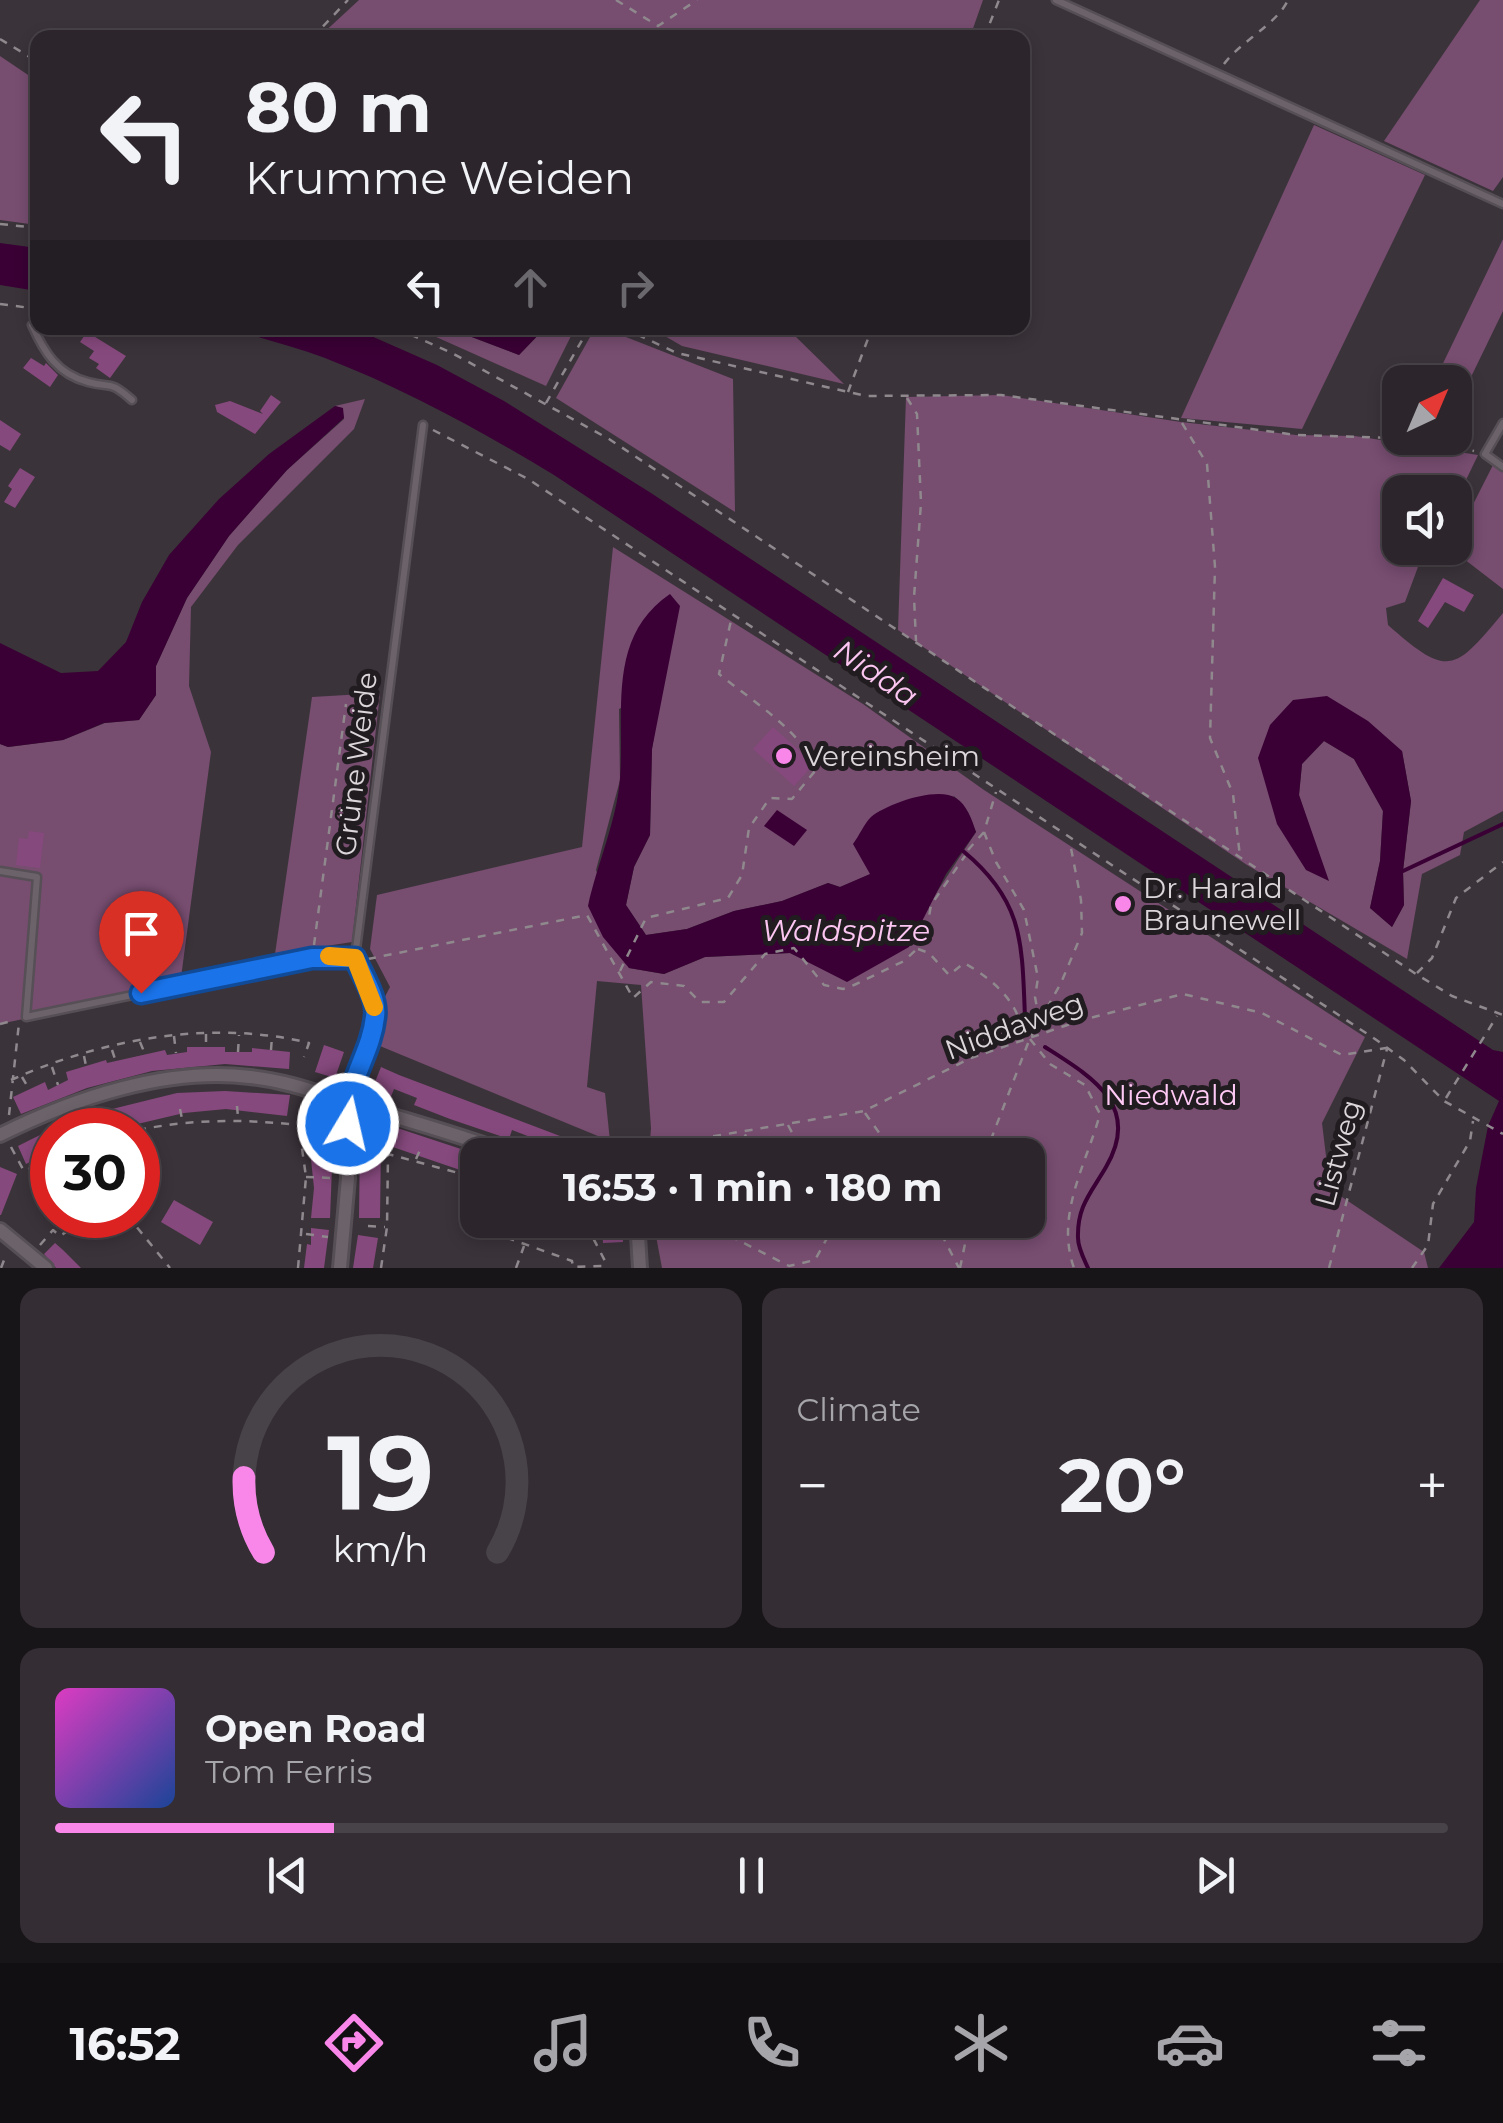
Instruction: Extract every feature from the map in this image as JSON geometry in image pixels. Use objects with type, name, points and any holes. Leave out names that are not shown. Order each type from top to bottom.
[{"type":"street","points":[[5,1133],[69,1106],[186,1077],[247,1076],[298,1084],[460,1138]]},
{"type":"street","points":[[340,1268],[348,1178],[346,1102]]},
{"type":"street","points":[[0,1230],[46,1268]]},
{"type":"street","points":[[638,1238],[640,1268]]},
{"type":"lane","points":[[1056,0],[1503,204]]},
{"type":"lane","points":[[36,335],[52,362],[86,382],[116,386],[132,400]]},
{"type":"lane","points":[[1503,423],[1486,454],[1503,467]]},
{"type":"lane","name":"Grüne Weide","points":[[346,1102],[376,1016],[356,960],[423,425]]},
{"type":"lane","points":[[0,871],[37,877],[23,1018],[312,958],[356,960]]},
{"type":"path","points":[[320,30],[348,0]]},
{"type":"path","points":[[616,0],[658,26],[697,0]]},
{"type":"path","points":[[987,30],[999,0]]},
{"type":"path","points":[[1217,73],[1235,50],[1283,10],[1288,0]]},
{"type":"path","points":[[0,39],[30,57]]},
{"type":"path","points":[[0,224],[30,227]]},
{"type":"path","points":[[0,304],[30,308]]},
{"type":"path","points":[[412,335],[609,439],[1416,974],[1452,996],[1500,1015],[1444,1101]]},
{"type":"path","points":[[545,404],[585,335]]},
{"type":"path","points":[[638,335],[678,353],[848,392],[906,397],[1001,395],[1296,435],[1424,440],[1486,454]]},
{"type":"path","points":[[848,392],[869,335]]},
{"type":"path","points":[[906,397],[917,414],[921,503],[914,597],[917,642]]},
{"type":"path","points":[[1181,422],[1207,464],[1215,607],[1210,738],[1233,794],[1240,860]]},
{"type":"path","points":[[423,425],[528,480],[1387,1048],[1444,1101],[1503,1134]]},
{"type":"path","points":[[620,972],[646,918],[728,898],[742,875],[749,828],[770,798],[792,799],[815,771],[808,752],[719,674],[732,614]]},
{"type":"path","points":[[312,958],[346,704]]},
{"type":"path","points":[[968,850],[984,832],[996,790]]},
{"type":"path","points":[[984,832],[996,862],[1024,910],[1038,978],[1034,997],[1040,1020]]},
{"type":"path","points":[[992,1138],[1030,1038],[1061,983],[1082,933],[1082,900],[1069,840]]},
{"type":"path","points":[[356,960],[587,915],[634,998],[651,982],[684,986],[700,1002],[724,1002],[765,954],[794,948],[824,986],[844,989],[904,960],[917,948],[926,934],[931,905],[965,856]]},
{"type":"path","points":[[1416,974],[1432,958],[1456,898],[1503,862]]},
{"type":"path","points":[[917,948],[929,953],[949,975],[964,963],[1001,991],[1022,1020],[1022,1041]]},
{"type":"path","name":"Niddaweg","points":[[699,1138],[864,1111],[971,1058],[1082,1020],[1184,994],[1262,1014],[1342,1055],[1387,1048]]},
{"type":"path","points":[[0,1024],[23,1018],[5,1133],[24,1171],[30,1167]]},
{"type":"path","points":[[206,1032],[206,1047]]},
{"type":"path","points":[[11,1080],[84,1055],[174,1034],[272,1034],[309,1043],[304,1057]]},
{"type":"path","points":[[174,1034],[176,1054]]},
{"type":"path","points":[[238,1052],[239,1034]]},
{"type":"path","points":[[271,1050],[272,1034]]},
{"type":"path","points":[[1030,1038],[1050,1064],[1085,1086],[1100,1114],[1075,1183],[1067,1226],[1068,1253],[1074,1268]]},
{"type":"path","points":[[140,1041],[145,1054]]},
{"type":"path","points":[[112,1048],[117,1066]]},
{"type":"path","name":"Listweg","points":[[1328,1268],[1387,1048]]},
{"type":"path","points":[[84,1055],[86,1066]]},
{"type":"path","points":[[52,1066],[58,1085]]},
{"type":"path","points":[[22,1075],[29,1090]]},
{"type":"path","points":[[298,1126],[319,1104],[313,1090]]},
{"type":"path","points":[[238,1106],[238,1118]]},
{"type":"path","points":[[180,1109],[183,1121]]},
{"type":"path","points":[[864,1111],[883,1138]]},
{"type":"path","points":[[206,1112],[208,1120]]},
{"type":"path","points":[[268,1114],[268,1122]]},
{"type":"path","points":[[160,1123],[238,1118],[298,1126]]},
{"type":"path","points":[[1412,1268],[1428,1245],[1433,1204],[1470,1141],[1474,1119]]},
{"type":"path","points":[[787,1123],[795,1138]]},
{"type":"path","points":[[298,1126],[306,1177],[301,1265]]},
{"type":"path","points":[[743,1138],[748,1129]]},
{"type":"path","points":[[302,1151],[310,1150]]},
{"type":"path","points":[[416,1160],[420,1150]]},
{"type":"path","points":[[369,1151],[460,1173]]},
{"type":"path","points":[[381,1268],[387,1227],[388,1154]]},
{"type":"path","points":[[306,1177],[331,1178]]},
{"type":"path","points":[[380,1177],[388,1177]]},
{"type":"path","points":[[380,1204],[387,1204]]},
{"type":"path","points":[[305,1206],[312,1207]]},
{"type":"path","points":[[368,1226],[387,1227]]},
{"type":"path","points":[[304,1234],[328,1236]]},
{"type":"path","points":[[32,1253],[46,1238]]},
{"type":"path","points":[[146,1238],[170,1268]]},
{"type":"path","points":[[508,1238],[572,1261],[573,1267],[605,1264],[593,1238]]},
{"type":"path","points":[[734,1238],[789,1266],[815,1260],[827,1238]]},
{"type":"path","points":[[944,1238],[960,1268]]},
{"type":"path","points":[[960,1268],[966,1238]]},
{"type":"path","points":[[516,1268],[524,1244]]},
{"type":"path","points":[[376,1252],[383,1254]]},
{"type":"green space","points":[[359,0],[983,0],[972,30],[327,30]]},
{"type":"green space","points":[[1480,0],[1503,0],[1503,177],[1493,191],[1384,141]]},
{"type":"green space","points":[[0,56],[30,76],[30,224],[0,220]]},
{"type":"green space","points":[[1314,125],[1425,175],[1302,429],[1181,418]]},
{"type":"green space","points":[[1503,239],[1503,311],[1472,375],[1472,365],[1442,365]]},
{"type":"green space","points":[[432,335],[466,335],[519,355],[538,335],[572,335],[546,386]]},
{"type":"green space","points":[[591,335],[621,335],[733,379],[735,512],[556,398]]},
{"type":"green space","points":[[663,335],[794,335],[844,384],[682,346]]},
{"type":"green space","points":[[1001,395],[1181,422],[1382,440],[1382,455],[1478,455],[1468,475],[1382,475],[1382,565],[1419,565],[1405,602],[1386,608],[1388,625],[1424,654],[1438,660],[1461,657],[1503,613],[1503,811],[1464,832],[1460,855],[1422,874],[1407,959],[1247,865],[898,630],[906,397]],"holes":[[[1270,725],[1402,751],[1411,801],[1403,871],[1404,905],[1392,927],[1370,908],[1380,861],[1383,811],[1354,759],[1324,741],[1302,764],[1299,795],[1327,880]]]},
{"type":"green space","points":[[365,399],[354,429],[238,545],[191,607],[189,686],[211,752],[180,985],[0,1024],[0,744],[8,747],[63,740],[105,723],[139,720],[156,695],[156,666],[187,598],[229,536],[287,470],[344,419],[342,408],[335,406]]},
{"type":"green space","points":[[1493,465],[1503,472],[1503,589],[1472,565],[1472,506]]},
{"type":"green space","name":"Niedwald","points":[[613,547],[863,704],[984,790],[1365,1037],[1322,1123],[1330,1189],[1424,1252],[1428,1268],[662,1268],[656,1238],[1045,1238],[1045,1138],[650,1138],[641,985],[597,981],[587,1087],[605,1093],[610,1138],[603,1138],[363,1039],[390,987],[370,949],[377,895],[582,847]],"holes":[[[662,687],[652,749],[650,835],[634,867],[626,905],[646,935],[687,929],[734,911],[782,901],[828,883],[840,887],[871,874],[954,796],[968,812],[976,832],[931,901],[847,981],[790,953],[705,957],[664,974],[629,968],[596,870],[620,780],[619,709]]]},
{"type":"green space","points":[[380,693],[352,942],[275,954],[312,697]]},
{"type":"water","points":[[0,243],[30,247],[30,290],[0,285]]},
{"type":"water","name":"Nidda","points":[[251,335],[369,335],[504,401],[651,493],[1493,1050],[1503,1052],[1503,1268],[1439,1268],[1474,1222],[1488,1126],[1499,1101],[554,475],[413,397],[313,354]]},
{"type":"water","points":[[466,335],[538,335],[519,355]]},
{"type":"water","points":[[335,406],[343,408],[344,418],[287,470],[229,536],[187,598],[156,666],[156,695],[139,720],[104,723],[63,740],[8,747],[0,744],[0,643],[61,673],[98,671],[126,642],[142,602],[169,555],[219,499],[269,454]]},
{"type":"water","name":"Waldspitze","points":[[670,594],[680,606],[652,749],[650,835],[634,867],[626,905],[646,935],[687,929],[828,883],[840,887],[870,874],[853,844],[871,817],[900,802],[925,795],[948,795],[960,801],[971,818],[976,832],[946,874],[909,947],[847,982],[790,953],[705,957],[664,974],[629,968],[603,937],[588,906],[618,794],[627,654],[650,612]]},
{"type":"water","points":[[1327,696],[1368,721],[1402,751],[1411,801],[1403,871],[1404,905],[1392,927],[1370,908],[1380,861],[1383,811],[1354,759],[1324,741],[1302,764],[1299,795],[1329,881],[1306,870],[1277,824],[1258,758],[1270,725],[1293,700]]},
{"type":"water","points":[[777,810],[807,830],[794,846],[764,826]]},
{"type":"building","points":[[85,335],[92,335],[126,356],[110,378],[89,358],[94,351],[80,342]]},
{"type":"building","points":[[31,358],[44,366],[46,363],[58,375],[50,387],[23,368]]},
{"type":"building","points":[[271,395],[281,402],[255,434],[217,412],[215,405],[230,401],[263,414],[260,411]]},
{"type":"building","points":[[0,420],[21,434],[10,451],[0,445]]},
{"type":"building","points":[[20,468],[35,477],[15,508],[4,502],[12,489],[8,486]]},
{"type":"building","points":[[1443,578],[1474,595],[1464,612],[1445,602],[1428,628],[1418,621]]},
{"type":"building","name":"Vereinsheim","points":[[773,727],[814,764],[794,786],[753,749]]},
{"type":"building","points":[[29,831],[44,833],[40,868],[16,865],[19,838],[28,839]]},
{"type":"building","points":[[324,1045],[344,1052],[335,1078],[315,1072]]},
{"type":"building","points":[[187,1047],[225,1047],[225,1052],[252,1052],[252,1048],[290,1052],[289,1069],[225,1064],[152,1071],[87,1088],[21,1114],[13,1097],[45,1082],[48,1090],[68,1080],[66,1072],[106,1060],[107,1063],[165,1050],[167,1055],[187,1052]]},
{"type":"building","points":[[381,1067],[565,1138],[533,1138],[512,1130],[506,1138],[414,1105],[417,1098],[394,1089],[390,1099],[371,1092]]},
{"type":"building","points":[[177,1093],[290,1095],[287,1116],[226,1109],[160,1119],[160,1108],[116,1108]]},
{"type":"building","points":[[367,1118],[460,1149],[460,1170],[381,1143],[380,1218],[359,1218],[360,1136]]},
{"type":"building","points":[[327,1129],[332,1167],[330,1218],[311,1218],[314,1188],[308,1131]]},
{"type":"building","points":[[30,1140],[30,1162],[26,1164],[18,1146]]},
{"type":"building","points":[[0,1167],[17,1174],[1,1215],[0,1215]]},
{"type":"building","points":[[174,1200],[213,1222],[200,1245],[161,1222]]},
{"type":"building","points":[[311,1228],[329,1230],[324,1268],[304,1268]]},
{"type":"building","points":[[358,1235],[378,1238],[373,1268],[353,1268]]},
{"type":"building","points":[[603,1238],[623,1238],[623,1242],[603,1243]]},
{"type":"building","points":[[55,1243],[81,1268],[56,1268],[44,1254]]},
{"type":"waterway","points":[[1403,871],[1503,824]]},
{"type":"waterway","points":[[963,851],[983,869],[1009,906],[1020,945],[1025,1018]]},
{"type":"waterway","points":[[1045,1047],[1094,1082],[1115,1110],[1116,1146],[1086,1200],[1078,1227],[1078,1242],[1088,1268]]},
{"type":"slow traffic","points":[[329,956],[355,958],[374,1007]]},
{"type":"place","name":"Vereinsheim","points":[[784,756]]},
{"type":"place","name":"Dr. Harald Braunewell","points":[[1123,904]]},
{"type":"route","points":[[141,993],[312,958],[355,958],[376,1016],[346,1102],[348,1124]]}]
